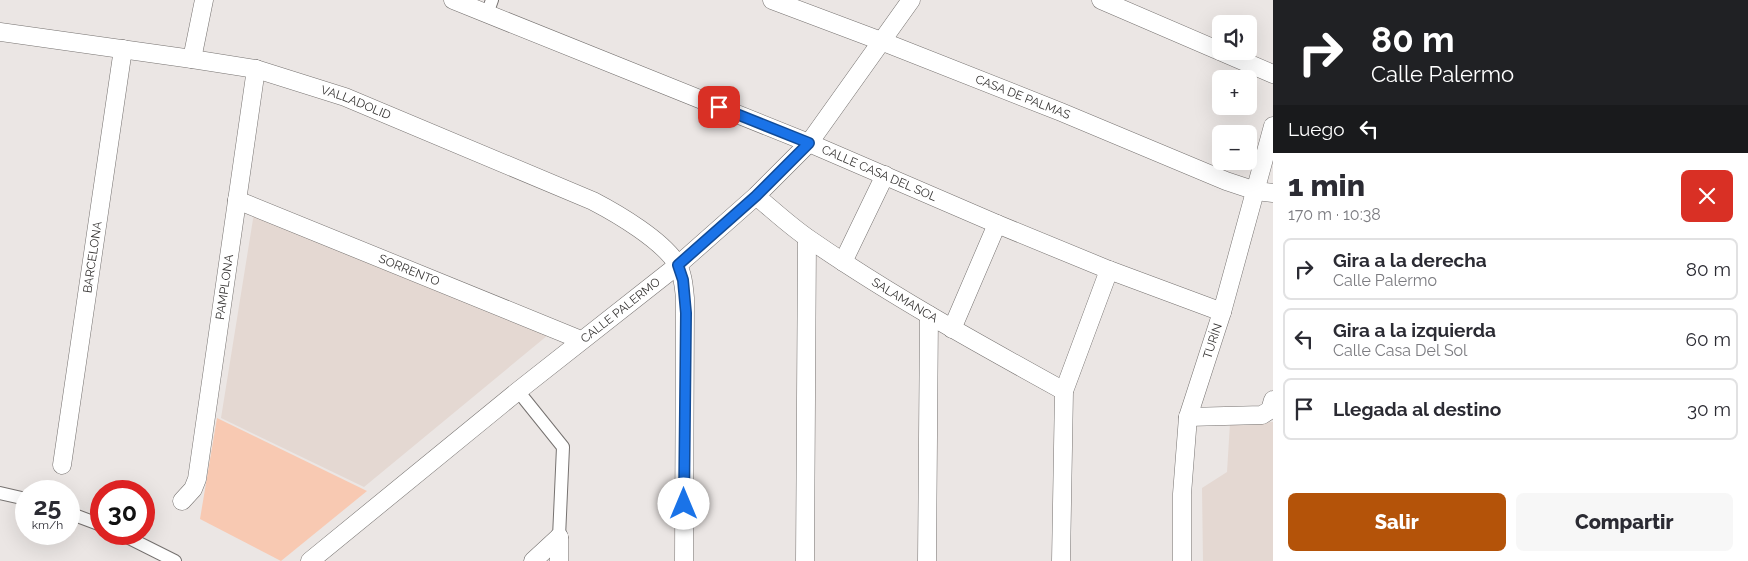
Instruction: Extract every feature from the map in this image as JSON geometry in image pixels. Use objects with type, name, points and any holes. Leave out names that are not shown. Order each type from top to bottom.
[{"type":"street","points":[[192,58],[204,0]]},
{"type":"street","name":"CALLE CASA DEL SOL","points":[[453,0],[489,7],[997,224],[1109,270],[1222,312]]},
{"type":"street","name":"CASA DE PALMAS","points":[[772,0],[881,40],[1226,181],[1264,192]]},
{"type":"street","name":"CALLE PALERMO","points":[[310,561],[581,340],[678,265],[756,196],[809,143],[911,0]]},
{"type":"street","points":[[1101,0],[1273,74]]},
{"type":"street","name":"VALLADOLID","points":[[0,32],[192,58],[256,69],[345,97],[593,201],[620,216],[648,236],[678,265]]},
{"type":"street","name":"BARCELONA","points":[[62,465],[123,49]]},
{"type":"street","name":"PAMPLONA","points":[[182,500],[193,489],[197,479],[256,69]]},
{"type":"street","name":"TURÍN","points":[[1182,561],[1182,494],[1188,417],[1264,192],[1273,126]]},
{"type":"street","points":[[843,262],[885,175]]},
{"type":"street","name":"SALAMANCA","points":[[756,196],[807,238],[843,262],[952,329],[1064,391]]},
{"type":"street","name":"SORRENTO","points":[[237,200],[581,340]]},
{"type":"street","points":[[952,329],[997,224]]},
{"type":"street","points":[[805,561],[807,238]]},
{"type":"street","points":[[678,265],[683,280],[686,313],[684,561]]},
{"type":"street","points":[[1062,561],[1064,391],[1109,270]]},
{"type":"street","points":[[927,561],[929,315]]},
{"type":"street","points":[[518,391],[563,447],[559,561]]},
{"type":"street","points":[[1188,417],[1262,415],[1270,410],[1273,400]]},
{"type":"street","points":[[0,493],[15,496]]},
{"type":"street","points":[[533,561],[559,537]]},
{"type":"street","points":[[144,545],[175,561]]},
{"type":"shaded area","points":[[254,213],[548,335],[364,487],[221,418]]},
{"type":"shaded area","points":[[217,418],[367,491],[281,561],[200,519]]},
{"type":"shaded area","points":[[1273,422],[1273,561],[1203,561],[1202,488],[1227,472],[1230,423]]},
{"type":"route","points":[[684,504],[686,313],[683,280],[678,265],[756,196],[809,143],[719,107]]}]
